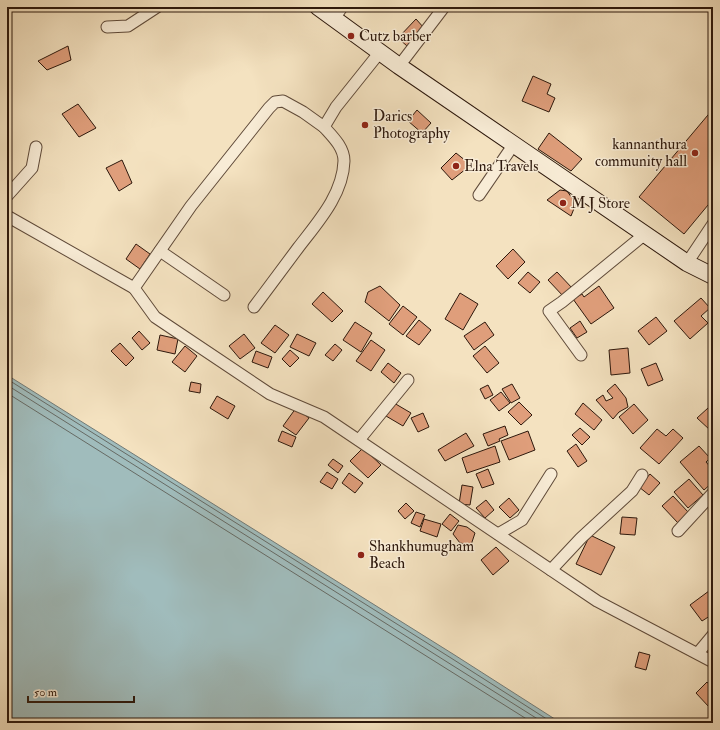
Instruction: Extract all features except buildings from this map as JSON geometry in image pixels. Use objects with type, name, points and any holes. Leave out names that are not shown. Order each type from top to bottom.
[{"type":"main road","points":[[318,7],[338,13],[380,52],[399,66],[687,263],[713,276]]},
{"type":"street","points":[[107,27],[128,26],[157,7]]},
{"type":"street","points":[[399,66],[444,7]]},
{"type":"street","points":[[324,128],[336,107],[380,52]]},
{"type":"street","points":[[134,288],[191,206],[269,108],[276,102],[283,101],[303,112],[324,128],[342,151],[344,160],[340,183],[328,207],[254,307]]},
{"type":"street","points":[[479,195],[514,144]]},
{"type":"street","points":[[7,196],[32,168],[36,147]]},
{"type":"street","points":[[7,216],[134,288],[155,316],[169,327],[270,394],[324,417],[597,601],[713,662]]},
{"type":"street","points":[[687,263],[713,224]]},
{"type":"street","points":[[581,355],[549,311],[581,287],[645,234]]},
{"type":"street","points":[[160,251],[224,295]]},
{"type":"street","points":[[359,440],[408,380]]},
{"type":"street","points":[[498,534],[522,520],[551,474]]},
{"type":"street","points":[[551,570],[581,538],[632,491],[642,475]]},
{"type":"street","points":[[678,531],[713,493]]},
{"type":"street","points":[[698,653],[713,635]]},
{"type":"water","points":[[7,375],[453,654],[561,723],[7,723]]},
{"type":"place","name":"Cutz barber","points":[[351,36]]},
{"type":"place","name":"Darics Photography","points":[[365,125]]},
{"type":"place","name":"kannanthura community hall","points":[[695,153]]},
{"type":"place","name":"Elna Travels","points":[[456,166]]},
{"type":"place","name":"M J Store","points":[[563,203]]},
{"type":"place","name":"Shankhumugham Beach","points":[[361,555]]}]
